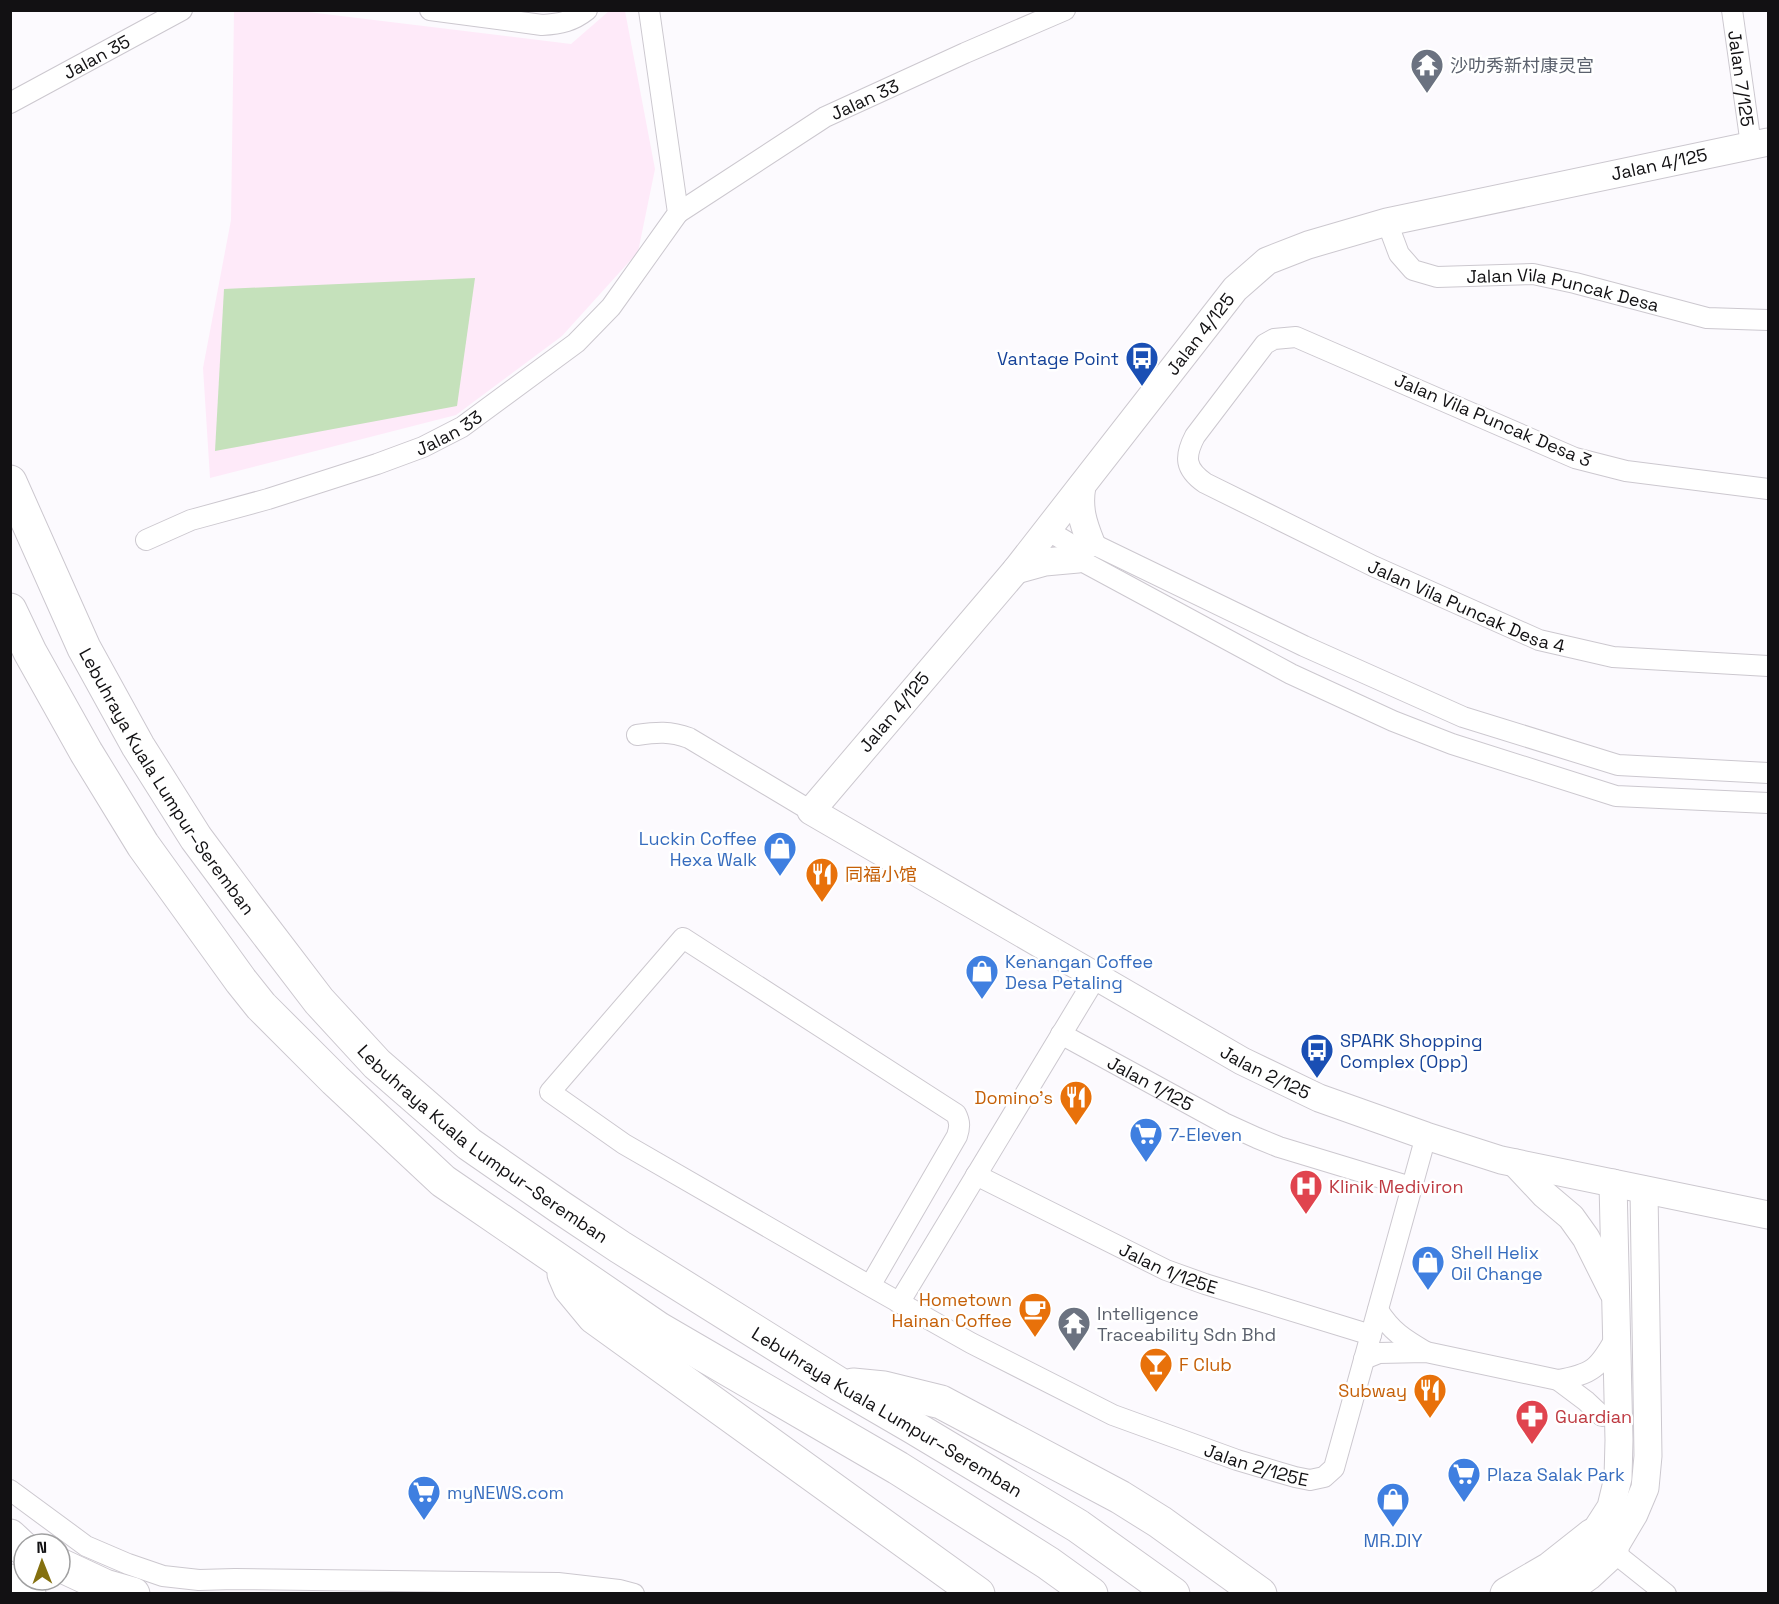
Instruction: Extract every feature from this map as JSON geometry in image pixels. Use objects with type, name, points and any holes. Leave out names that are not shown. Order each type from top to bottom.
[{"type":"highway","name":"Lebuhraya Kuala Lumpur–Seremban","points":[[10,483],[84,648],[138,746],[196,838],[319,1002],[377,1064],[469,1144],[620,1247],[839,1384],[1078,1526],[1173,1593]]},
{"type":"highway","points":[[10,610],[30,652],[86,752],[143,845],[241,981],[261,1006],[334,1080],[444,1181],[658,1329],[898,1468],[1048,1563],[1091,1593]]},
{"type":"highway","points":[[559,1261],[570,1288],[594,1317],[978,1593]]},
{"type":"highway","points":[[839,1384],[884,1388],[940,1402],[1120,1497],[1160,1522],[1260,1593]]},
{"type":"highway","points":[[1507,1593],[1603,1543]]},
{"type":"highway","points":[[1559,1593],[1587,1574],[1603,1543]]},
{"type":"highway","points":[[72,1571],[105,1586],[133,1593]]},
{"type":"highway","points":[[10,1581],[30,1593]]},
{"type":"street","name":"Jalan 35","points":[[10,103],[182,10]]},
{"type":"street","points":[[430,10],[543,25],[572,21],[587,10]]},
{"type":"street","points":[[649,10],[678,213]]},
{"type":"street","name":"Jalan 33","points":[[146,540],[191,520],[268,499],[377,464],[423,447],[462,427],[576,343],[611,307],[678,213],[825,117],[1065,10]]},
{"type":"street","name":"Jalan 7/125","points":[[1732,10],[1760,144]]},
{"type":"street","name":"Jalan 4/125","points":[[811,811],[1016,570],[1235,289],[1267,261],[1308,245],[1387,222],[1760,144]]},
{"type":"street","name":"Jalan Vila Puncak Desa","points":[[1387,222],[1399,254],[1413,270],[1437,277],[1533,274],[1707,318],[1768,320]]},
{"type":"street","name":"Jalan Vila Puncak Desa 4","points":[[1296,337],[1274,339],[1265,344],[1195,436],[1189,448],[1190,468],[1205,483],[1373,566],[1539,640],[1613,657],[1768,666]]},
{"type":"street","name":"Jalan Vila Puncak Desa 3","points":[[1296,337],[1575,458],[1626,471],[1768,489]]},
{"type":"street","points":[[1081,549],[1082,486]]},
{"type":"street","points":[[1047,530],[1291,674],[1452,744],[1616,796],[1768,803]]},
{"type":"street","points":[[1016,570],[1081,549],[1462,717],[1618,765],[1768,773]]},
{"type":"street","points":[[637,735],[652,732],[675,733],[689,738],[811,811]]},
{"type":"street","name":"Jalan 2/125","points":[[811,811],[1242,1061],[1319,1098],[1425,1136],[1515,1163],[1768,1215]]},
{"type":"street","name":"Jalan 2/125E","points":[[870,1286],[957,1136],[959,1121],[956,1114],[683,938],[550,1092],[624,1144],[899,1303],[971,1343],[1113,1415],[1237,1460],[1310,1480],[1324,1478],[1334,1468],[1425,1136]]},
{"type":"street","points":[[899,1303],[1096,977]]},
{"type":"street","name":"Jalan 1/125","points":[[1061,1034],[1246,1133],[1279,1147],[1411,1187]]},
{"type":"street","points":[[1515,1163],[1545,1195],[1571,1217],[1586,1238],[1616,1298]]},
{"type":"street","name":"Jalan 1/125E","points":[[976,1175],[1166,1270],[1371,1335]]},
{"type":"street","points":[[1603,1543],[1618,1478],[1613,1183]]},
{"type":"street","points":[[1603,1543],[1634,1514],[1645,1488],[1648,1456],[1644,1190]]},
{"type":"street","points":[[1378,1310],[1386,1323],[1401,1338],[1426,1352]]},
{"type":"street","points":[[1364,1359],[1379,1353],[1426,1352],[1558,1380],[1575,1377],[1592,1370],[1603,1359],[1617,1335]]},
{"type":"street","points":[[1558,1380],[1602,1416]]},
{"type":"street","points":[[10,1490],[86,1546],[163,1576],[199,1580],[558,1583],[634,1593]]},
{"type":"street","points":[[1603,1543],[1666,1593]]},
{"type":"shaded area","points":[[234,11],[300,11],[571,44],[609,11],[625,11],[655,169],[638,252],[562,336],[456,415],[210,478],[203,368],[231,220]]},
{"type":"green space","points":[[475,278],[457,406],[215,451],[224,289]]},
{"type":"place","name":"沙叻秀新村康灵宫","points":[[1427,94]]},
{"type":"place","name":"Vantage Point","points":[[1142,387]]},
{"type":"place","name":"Luckin Coffee Hexa Walk","points":[[780,877]]},
{"type":"place","name":"同福小馆","points":[[822,903]]},
{"type":"place","name":"Kenangan Coffee Desa Petaling","points":[[982,1000]]},
{"type":"place","name":"SPARK Shopping Complex (Opp)","points":[[1317,1079]]},
{"type":"place","name":"Domino's","points":[[1076,1126]]},
{"type":"place","name":"7-Eleven","points":[[1146,1163]]},
{"type":"place","name":"Klinik Mediviron","points":[[1306,1215]]},
{"type":"place","name":"Shell Helix Oil Change","points":[[1428,1291]]},
{"type":"place","name":"Hometown Hainan Coffee","points":[[1035,1338]]},
{"type":"place","name":"Intelligence Traceability Sdn Bhd","points":[[1074,1352]]},
{"type":"place","name":"F Club","points":[[1156,1393]]},
{"type":"place","name":"Subway","points":[[1430,1419]]},
{"type":"place","name":"Guardian","points":[[1532,1445]]},
{"type":"place","name":"Plaza Salak Park","points":[[1464,1503]]},
{"type":"place","name":"myNEWS.com","points":[[424,1521]]},
{"type":"place","name":"MR.DIY","points":[[1393,1528]]}]
